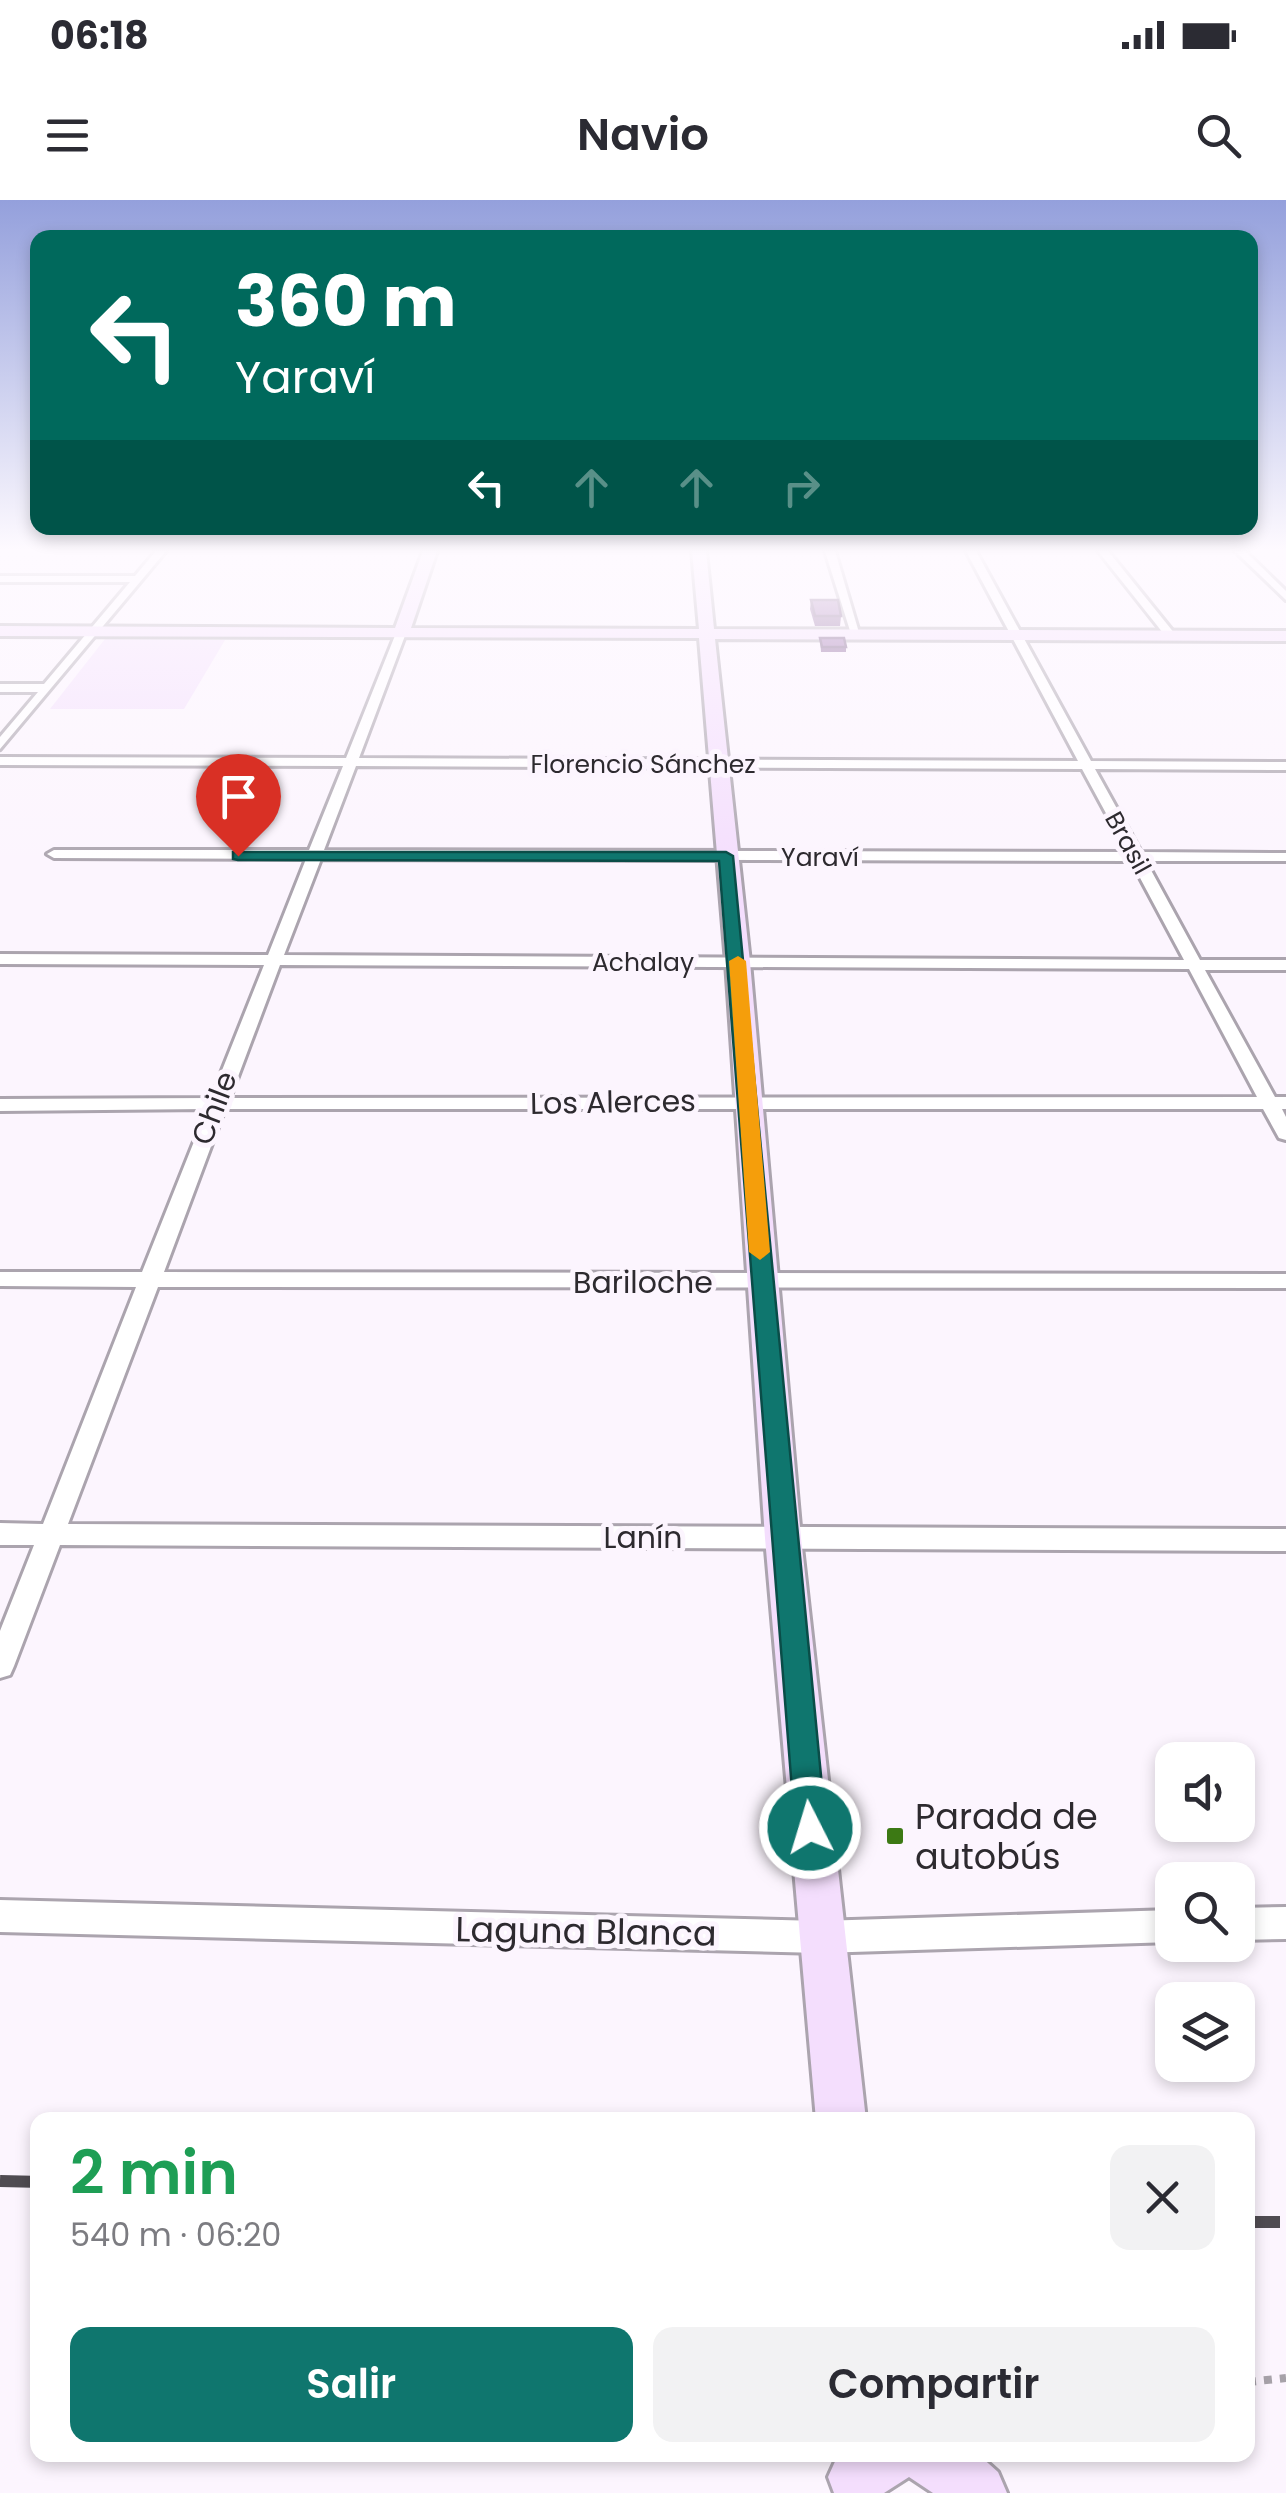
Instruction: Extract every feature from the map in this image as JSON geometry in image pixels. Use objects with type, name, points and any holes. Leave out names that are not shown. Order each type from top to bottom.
[{"type":"main road","points":[[708,658],[738,962],[783,1538],[840,2112]]},
{"type":"street","points":[[0,745],[73,658]]},
{"type":"street","name":"Chile","points":[[0,1666],[391,658]]},
{"type":"street","name":"Brasil","points":[[1028,658],[1134,857],[1278,1103],[1286,1134]]},
{"type":"street","points":[[0,688],[48,688]]},
{"type":"street","name":"Florencio Sánchez","points":[[0,761],[1286,766]]},
{"type":"street","name":"Yaraví","points":[[54,854],[1286,857]]},
{"type":"street","name":"Achalay","points":[[0,958],[1286,965]]},
{"type":"street","name":"Los Alerces","points":[[0,1105],[1278,1103]]},
{"type":"street","name":"Bariloche","points":[[0,1279],[1286,1281]]},
{"type":"street","name":"Lanín","points":[[0,1534],[1286,1540]]},
{"type":"street","name":"Laguna Blanca","points":[[0,1916],[820,1937],[1155,1927]]},
{"type":"street","points":[[1255,1924],[1286,1923]]},
{"type":"path","points":[[1255,2381],[1286,2378]]},
{"type":"shaded area","points":[[90,658],[214,658],[184,709],[50,709]]},
{"type":"railway","points":[[0,2181],[30,2182]]},
{"type":"railway","points":[[1255,2222],[1286,2222]]},
{"type":"slow traffic","points":[[738,961],[760,1252]]},
{"type":"place","name":"Parada de autobús","points":[[895,1836]]},
{"type":"route","points":[[238,856],[726,856],[810,1828]]}]
